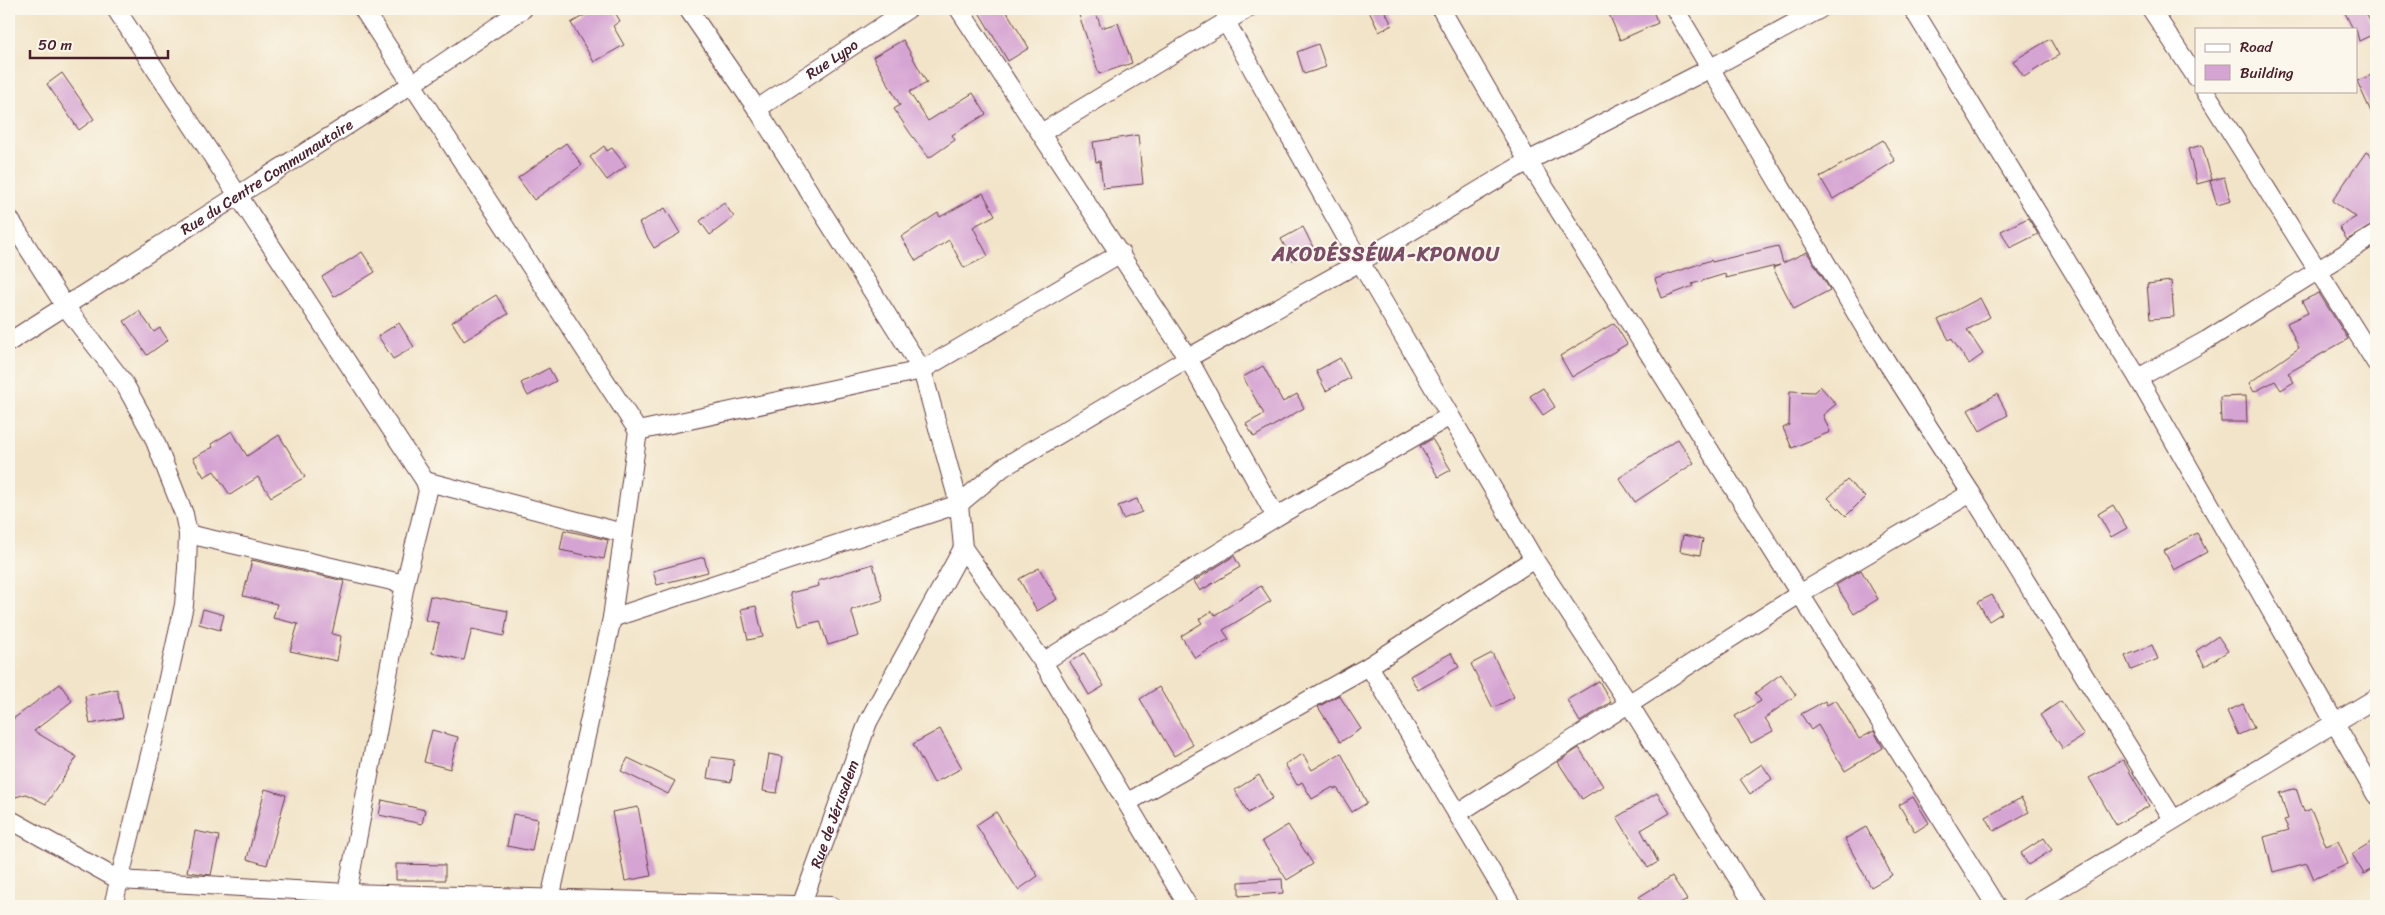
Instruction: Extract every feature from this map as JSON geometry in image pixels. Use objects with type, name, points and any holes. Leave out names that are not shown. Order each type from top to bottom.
[{"type":"street","points":[[116,9],[425,481],[427,500],[405,584],[347,892]]},
{"type":"street","points":[[363,9],[638,431],[612,618],[550,899]]},
{"type":"street","name":"Rue du Centre Communautaire","points":[[9,342],[412,84],[523,9]]},
{"type":"street","points":[[688,9],[757,109],[922,370],[959,504],[963,548],[1043,662],[1128,802],[1188,906]]},
{"type":"street","name":"Rue Lypo","points":[[757,109],[908,9]]},
{"type":"street","points":[[960,9],[1188,358],[1276,517]]},
{"type":"street","points":[[1041,133],[1225,20],[1247,9]]},
{"type":"street","points":[[1441,9],[1528,161],[1996,906]]},
{"type":"street","points":[[1675,9],[1866,330],[1971,493],[2173,819]]},
{"type":"street","points":[[612,618],[959,504],[1002,468],[1188,358],[1360,262],[1528,161],[1709,69],[1820,9]]},
{"type":"street","points":[[1912,9],[2138,378],[2376,795]]},
{"type":"street","points":[[2151,9],[2195,75]]},
{"type":"street","points":[[1225,20],[1360,262],[1534,558],[1629,704],[1755,906]]},
{"type":"street","points":[[2206,92],[2376,364]]},
{"type":"street","points":[[9,218],[65,306],[124,383],[153,436],[184,514],[188,534],[188,568],[184,605],[112,906]]},
{"type":"street","points":[[2138,378],[2207,340],[2376,234]]},
{"type":"street","points":[[638,431],[922,370],[1121,253]]},
{"type":"street","points":[[1043,662],[1276,517],[1450,416]]},
{"type":"street","points":[[425,481],[623,533]]},
{"type":"street","points":[[1457,814],[1801,593],[1971,493]]},
{"type":"street","points":[[188,534],[405,584]]},
{"type":"street","name":"Rue de Jérusalem","points":[[801,906],[868,722],[963,548]]},
{"type":"street","points":[[1128,802],[1369,666],[1534,558]]},
{"type":"street","points":[[1369,666],[1512,906]]},
{"type":"street","points":[[2031,906],[2376,698]]},
{"type":"street","points":[[9,819],[119,880],[347,892],[831,906]]},
{"type":"building","points":[[595,9],[613,9],[620,21],[613,26],[624,45],[594,62],[571,23]]},
{"type":"building","points":[[977,9],[1005,9],[1029,48],[1008,61]]},
{"type":"building","points":[[1095,9],[1101,28],[1118,23],[1132,63],[1099,74],[1079,15]]},
{"type":"building","points":[[1368,9],[1384,9],[1392,25],[1379,32]]},
{"type":"building","points":[[1621,9],[1652,9],[1658,23],[1620,40],[1609,14]]},
{"type":"building","points":[[2343,9],[2364,9],[2376,33],[2359,41],[2358,28],[2352,28]]},
{"type":"building","points":[[2050,39],[2059,55],[2024,77],[2013,61]]},
{"type":"building","points":[[903,40],[927,83],[909,92],[928,121],[973,93],[986,114],[952,135],[955,140],[929,158],[894,109],[900,105],[873,57]]},
{"type":"building","points":[[1318,44],[1326,67],[1304,74],[1297,52]]},
{"type":"building","points":[[62,73],[94,119],[79,130],[47,84]]},
{"type":"building","points":[[2376,73],[2376,123],[2358,83],[2358,81]]},
{"type":"building","points":[[1138,135],[1143,184],[1103,188],[1100,161],[1096,162],[1093,142]]},
{"type":"building","points":[[1883,140],[1895,161],[1833,199],[1820,177]]},
{"type":"building","points":[[566,143],[582,165],[534,200],[518,178]]},
{"type":"building","points":[[2202,145],[2212,180],[2197,184],[2188,149]]},
{"type":"building","points":[[604,146],[607,151],[612,148],[626,166],[607,180],[590,157]]},
{"type":"building","points":[[2366,152],[2376,159],[2376,223],[2347,240],[2339,227],[2356,217],[2332,201]]},
{"type":"building","points":[[2224,177],[2231,201],[2217,205],[2210,181]]},
{"type":"building","points":[[983,193],[995,215],[973,227],[988,256],[964,268],[949,240],[916,261],[901,237],[938,213],[940,217]]},
{"type":"building","points":[[724,203],[734,217],[710,235],[700,221]]},
{"type":"building","points":[[665,208],[680,233],[654,248],[639,223]]},
{"type":"building","points":[[2028,218],[2038,234],[2010,248],[2001,231]]},
{"type":"building","points":[[1303,227],[1314,249],[1292,260],[1281,239]]},
{"type":"building","points":[[1778,246],[1783,263],[1807,252],[1830,290],[1794,309],[1773,268],[1780,265],[1726,278],[1725,274],[1692,284],[1693,286],[1662,298],[1655,279],[1711,260],[1712,262]]},
{"type":"building","points":[[362,252],[375,272],[334,297],[322,277]]},
{"type":"building","points":[[2171,281],[2174,317],[2150,319],[2147,284]]},
{"type":"building","points":[[2319,293],[2348,339],[2288,373],[2294,382],[2281,390],[2275,381],[2254,392],[2249,383],[2299,348],[2287,323],[2308,313],[2302,301]]},
{"type":"building","points":[[496,295],[508,314],[464,341],[452,322]]},
{"type":"building","points":[[1980,298],[1990,317],[1967,330],[1983,354],[1969,364],[1951,338],[1949,340],[1938,320]]},
{"type":"building","points":[[139,311],[154,332],[160,328],[168,340],[147,355],[124,321]]},
{"type":"building","points":[[399,323],[414,347],[393,359],[378,336]]},
{"type":"building","points":[[1614,323],[1627,344],[1572,377],[1560,356]]},
{"type":"building","points":[[1340,358],[1350,378],[1326,391],[1316,371]]},
{"type":"building","points":[[1263,366],[1283,402],[1297,394],[1304,408],[1254,437],[1246,424],[1264,414],[1243,377]]},
{"type":"building","points":[[549,368],[556,381],[528,396],[521,383]]},
{"type":"building","points":[[1820,386],[1836,404],[1823,415],[1830,432],[1792,448],[1783,428],[1789,425],[1790,391],[1814,392]]},
{"type":"building","points":[[1543,388],[1555,407],[1543,415],[1530,396]]},
{"type":"building","points":[[1997,394],[2008,415],[1980,431],[1968,410]]},
{"type":"building","points":[[2246,396],[2247,422],[2221,422],[2220,397]]},
{"type":"building","points":[[232,431],[247,456],[279,435],[305,477],[271,497],[258,477],[230,495],[214,471],[204,477],[193,458],[213,447],[211,444]]},
{"type":"building","points":[[1432,439],[1451,470],[1438,477],[1420,446]]},
{"type":"building","points":[[1678,439],[1694,463],[1635,502],[1619,478]]},
{"type":"building","points":[[1847,480],[1865,497],[1846,516],[1828,498]]},
{"type":"building","points":[[1137,499],[1142,512],[1123,519],[1118,506]]},
{"type":"building","points":[[2113,505],[2127,528],[2111,537],[2098,514]]},
{"type":"building","points":[[564,530],[608,540],[604,559],[560,550]]},
{"type":"building","points":[[2197,533],[2207,552],[2174,570],[2164,551]]},
{"type":"building","points":[[1683,535],[1703,539],[1700,555],[1680,551]]},
{"type":"building","points":[[1234,556],[1240,567],[1200,591],[1194,581]]},
{"type":"building","points":[[704,557],[708,572],[657,585],[653,571]]},
{"type":"building","points":[[252,560],[344,581],[332,634],[341,636],[337,661],[290,651],[298,624],[273,618],[277,604],[243,596]]},
{"type":"building","points":[[873,564],[883,600],[851,610],[859,636],[828,645],[820,621],[799,626],[790,593],[819,586],[818,581]]},
{"type":"building","points":[[1039,568],[1057,599],[1037,611],[1019,579]]},
{"type":"building","points":[[1861,570],[1878,599],[1854,614],[1836,585]]},
{"type":"building","points":[[1261,586],[1271,601],[1223,630],[1229,639],[1195,658],[1181,636],[1202,623],[1199,619],[1212,611],[1215,615]]},
{"type":"building","points":[[1992,595],[2002,613],[1989,621],[1978,602]]},
{"type":"building","points":[[430,596],[508,611],[504,636],[472,629],[464,660],[432,653],[439,623],[425,620]]},
{"type":"building","points":[[756,606],[763,637],[748,640],[741,609]]},
{"type":"building","points":[[203,609],[224,615],[220,630],[199,624]]},
{"type":"building","points":[[2218,636],[2228,651],[2205,666],[2196,651]]},
{"type":"building","points":[[2152,645],[2158,659],[2131,670],[2125,656]]},
{"type":"building","points":[[1084,653],[1104,686],[1089,695],[1070,662]]},
{"type":"building","points":[[1451,653],[1459,667],[1418,690],[1410,676]]},
{"type":"building","points":[[1492,653],[1514,697],[1493,708],[1471,664]]},
{"type":"building","points":[[1781,674],[1796,695],[1765,718],[1773,731],[1751,743],[1735,716],[1761,701],[1755,693]]},
{"type":"building","points":[[1599,681],[1611,702],[1580,722],[1567,700]]},
{"type":"building","points":[[60,684],[72,701],[34,731],[77,757],[46,804],[26,794],[9,799],[9,722]]},
{"type":"building","points":[[1159,687],[1193,745],[1174,756],[1140,699]]},
{"type":"building","points":[[117,689],[123,718],[90,724],[85,696]]},
{"type":"building","points":[[1339,695],[1361,729],[1340,742],[1318,707]]},
{"type":"building","points":[[1836,700],[1859,739],[1874,731],[1883,748],[1845,771],[1818,725],[1811,730],[1801,714],[1825,701],[1827,705]]},
{"type":"building","points":[[2061,701],[2084,735],[2063,749],[2040,715]]},
{"type":"building","points":[[2243,704],[2254,728],[2238,735],[2227,711]]},
{"type":"building","points":[[940,729],[962,768],[934,783],[913,744]]},
{"type":"building","points":[[432,730],[458,737],[450,769],[424,762]]},
{"type":"building","points":[[1579,748],[1603,786],[1582,799],[1558,762]]},
{"type":"building","points":[[1341,753],[1367,803],[1352,812],[1337,788],[1334,789],[1333,787],[1312,799],[1302,782],[1297,785],[1285,764],[1303,754],[1312,770]]},
{"type":"building","points":[[769,754],[783,757],[777,793],[763,791]]},
{"type":"building","points":[[711,757],[734,760],[731,782],[707,778]]},
{"type":"building","points":[[628,758],[675,781],[668,794],[621,771]]},
{"type":"building","points":[[2123,760],[2149,806],[2116,825],[2089,778]]},
{"type":"building","points":[[1762,764],[1772,779],[1750,794],[1740,779]]},
{"type":"building","points":[[1259,775],[1273,798],[1248,813],[1235,790]]},
{"type":"building","points":[[2296,788],[2304,812],[2311,809],[2326,846],[2338,841],[2348,864],[2314,879],[2307,863],[2273,872],[2264,837],[2289,830],[2284,820],[2288,819],[2280,793]]},
{"type":"building","points":[[265,789],[286,795],[267,865],[247,859]]},
{"type":"building","points":[[1657,793],[1670,813],[1641,830],[1658,862],[1648,868],[1617,817]]},
{"type":"building","points":[[1913,797],[1929,823],[1915,832],[1899,805]]},
{"type":"building","points":[[2021,798],[2029,812],[1994,831],[1986,817]]},
{"type":"building","points":[[382,800],[425,810],[422,824],[379,815]]},
{"type":"building","points":[[638,807],[651,876],[625,881],[612,812]]},
{"type":"building","points":[[996,812],[1038,876],[1018,890],[976,825]]},
{"type":"building","points":[[513,814],[538,819],[532,851],[507,846]]},
{"type":"building","points":[[1288,825],[1313,864],[1287,880],[1262,841]]},
{"type":"building","points":[[1866,827],[1892,875],[1871,887],[1845,839]]},
{"type":"building","points":[[195,831],[219,836],[211,875],[187,872]]},
{"type":"building","points":[[2044,838],[2052,850],[2028,865],[2021,853]]},
{"type":"building","points":[[2376,839],[2376,866],[2364,874],[2352,854]]},
{"type":"building","points":[[396,864],[445,865],[445,880],[396,880]]},
{"type":"building","points":[[1672,876],[1687,900],[1677,906],[1645,906],[1639,897]]},
{"type":"building","points":[[1282,879],[1283,893],[1239,896],[1239,882]]},
{"type":"district","name":"AKODÉSSÉWA-KPONOU","points":[[1386,254]]}]
